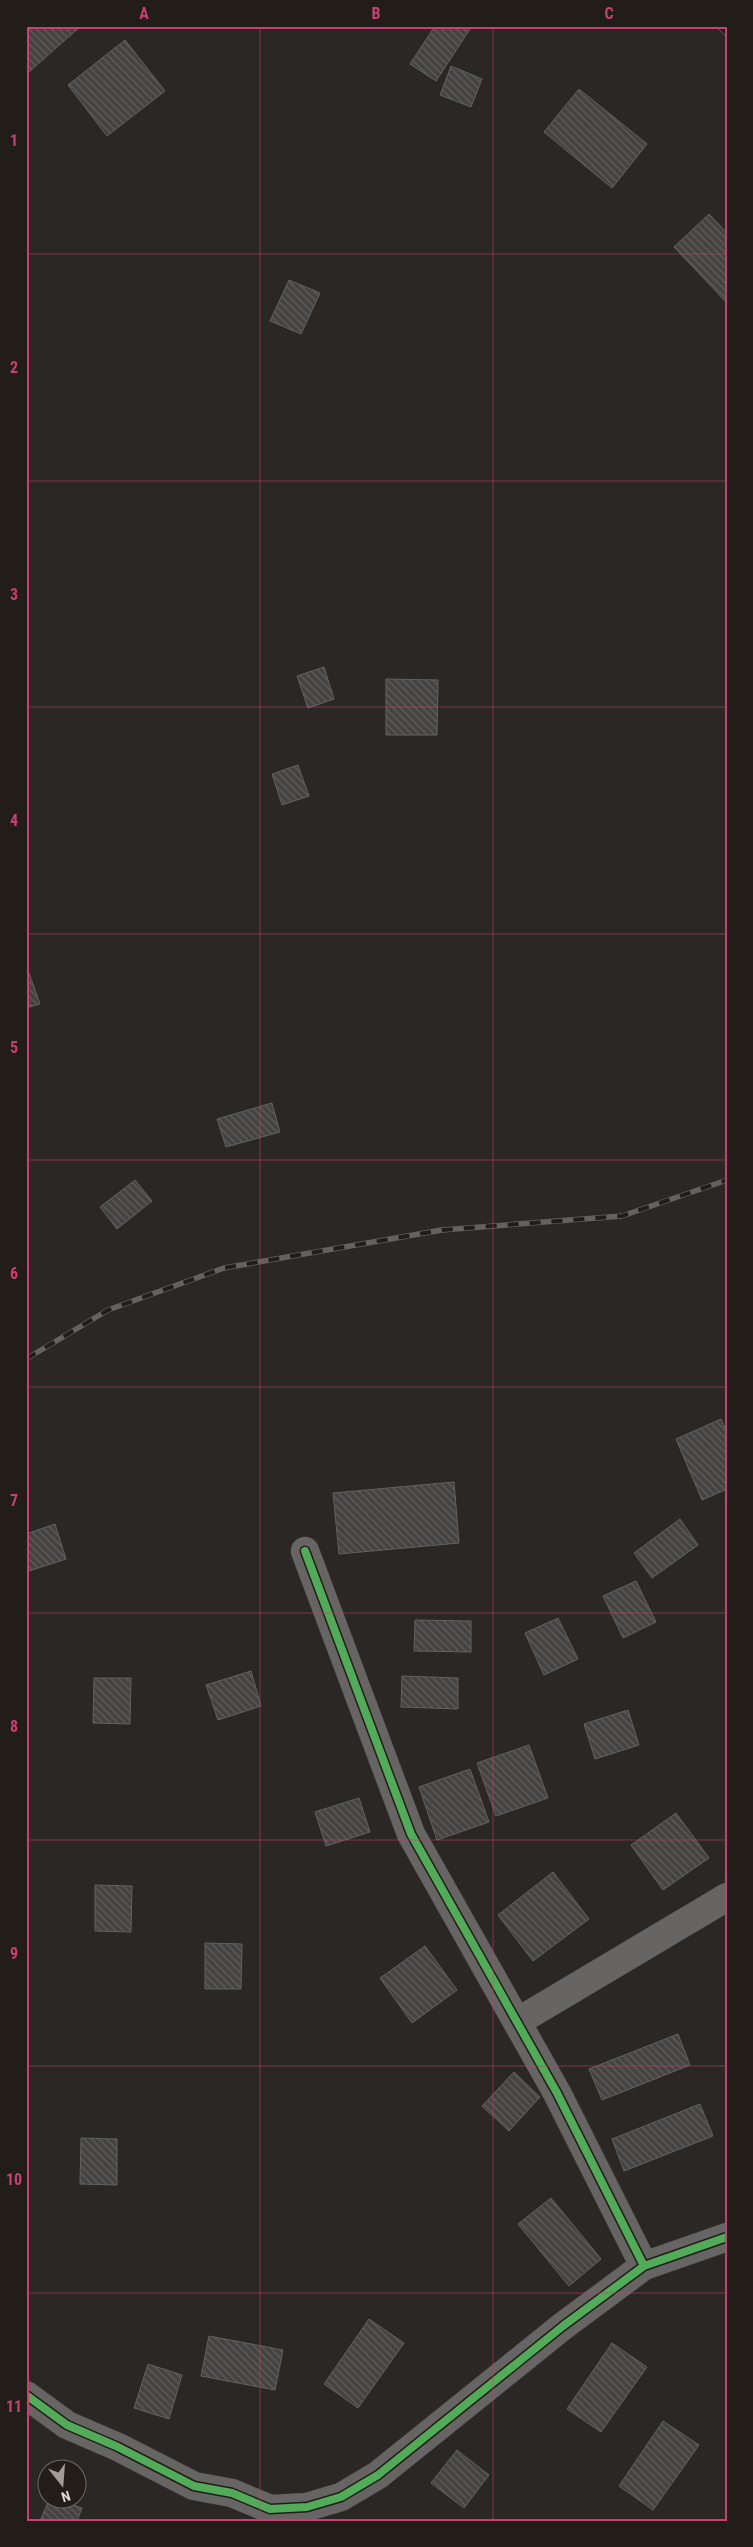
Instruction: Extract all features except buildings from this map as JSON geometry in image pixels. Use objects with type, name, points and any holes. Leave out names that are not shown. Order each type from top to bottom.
[{"type":"street","points":[[305,1551],[412,1834],[557,2093],[644,2266]]},
{"type":"street","points":[[517,2022],[727,1897]]},
{"type":"street","points":[[26,2395],[67,2425],[118,2446],[194,2486],[232,2494],[270,2509],[307,2507],[341,2497],[378,2474],[563,2326],[644,2266],[727,2237]]},
{"type":"railway","points":[[719,26],[727,34]]},
{"type":"railway","points":[[26,1359],[108,1310],[224,1268],[442,1230],[622,1216],[727,1180]]},
{"type":"cycle path","points":[[305,1551],[411,1834],[557,2093],[644,2266]]},
{"type":"cycle path","points":[[26,2395],[67,2425],[118,2447],[194,2486],[232,2493],[270,2509],[307,2507],[341,2497],[378,2475],[563,2326],[644,2266],[727,2237]]}]
